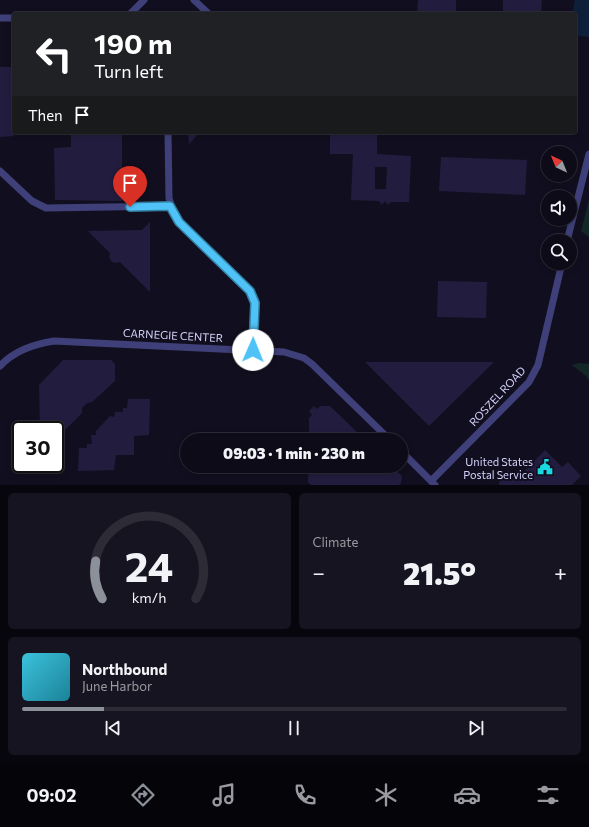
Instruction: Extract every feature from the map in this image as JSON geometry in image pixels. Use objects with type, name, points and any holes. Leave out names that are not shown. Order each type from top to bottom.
[{"type":"street","points":[[132,12],[144,0]]},
{"type":"street","points":[[194,0],[207,12]]},
{"type":"street","points":[[0,18],[12,18]]},
{"type":"street","points":[[168,134],[168,189],[170,206],[179,222],[250,291],[255,303],[253,350]]},
{"type":"street","points":[[569,234],[589,154]]},
{"type":"street","points":[[0,171],[32,201],[46,208],[170,206]]},
{"type":"street","name":"ROSZEL ROAD","points":[[433,483],[528,382],[534,373],[538,365],[560,270]]},
{"type":"street","name":"CARNEGIE CENTER","points":[[0,366],[20,351],[31,346],[54,341],[284,352],[294,354],[308,361],[383,433]]},
{"type":"street","points":[[408,458],[433,483]]},
{"type":"green space","points":[[589,200],[589,237],[581,231]]},
{"type":"green space","points":[[579,363],[589,364],[589,380],[572,365]]},
{"type":"water","points":[[575,0],[589,0],[589,37],[577,35],[577,12],[572,12]]},
{"type":"building","points":[[418,0],[456,0],[456,12],[417,12]]},
{"type":"building","points":[[503,0],[542,0],[541,12],[503,12]]},
{"type":"building","points":[[0,67],[12,67],[12,134],[14,134],[14,136],[0,137]]},
{"type":"building","points":[[71,134],[122,134],[122,201],[55,200],[54,148],[71,147]]},
{"type":"building","points":[[188,134],[198,134],[189,144]]},
{"type":"building","points":[[330,134],[377,134],[377,154],[411,156],[409,202],[391,202],[388,205],[385,201],[382,205],[379,201],[351,200],[353,154],[330,154]],"holes":[[[375,167],[387,167],[386,189],[375,189]]]},
{"type":"building","points":[[441,157],[527,160],[525,195],[439,191]]},
{"type":"building","points":[[150,222],[150,292],[120,262],[112,262],[109,257],[110,253],[88,231],[142,230]]},
{"type":"building","points":[[438,281],[487,282],[486,318],[437,317]]},
{"type":"building","points":[[63,360],[111,360],[115,364],[115,381],[92,402],[87,403],[82,408],[82,413],[64,431],[64,421],[40,421],[39,385]]},
{"type":"building","points":[[365,362],[494,362],[429,426]]},
{"type":"building","points":[[128,399],[150,399],[149,435],[134,436],[134,455],[116,455],[114,470],[78,471],[79,448],[87,448],[87,444],[92,444],[91,435],[96,435],[96,431],[110,416],[114,417],[115,412],[123,412],[123,408],[127,408]]},
{"type":"building","points":[[314,406],[317,409],[321,406],[330,406],[358,433],[309,433],[309,418],[312,415],[309,411]]},
{"type":"building","name":"United States Postal Service","points":[[545,450],[562,467],[568,462],[581,476],[572,485],[499,485],[500,478],[508,470],[517,479]]},
{"type":"building","points":[[309,473],[399,473],[402,476],[401,483],[399,485],[311,485],[308,482]]},
{"type":"place","name":"United States Postal Service","points":[[545,467]]},
{"type":"route","points":[[130,207],[170,206],[179,222],[250,291],[255,303],[253,350]]}]
